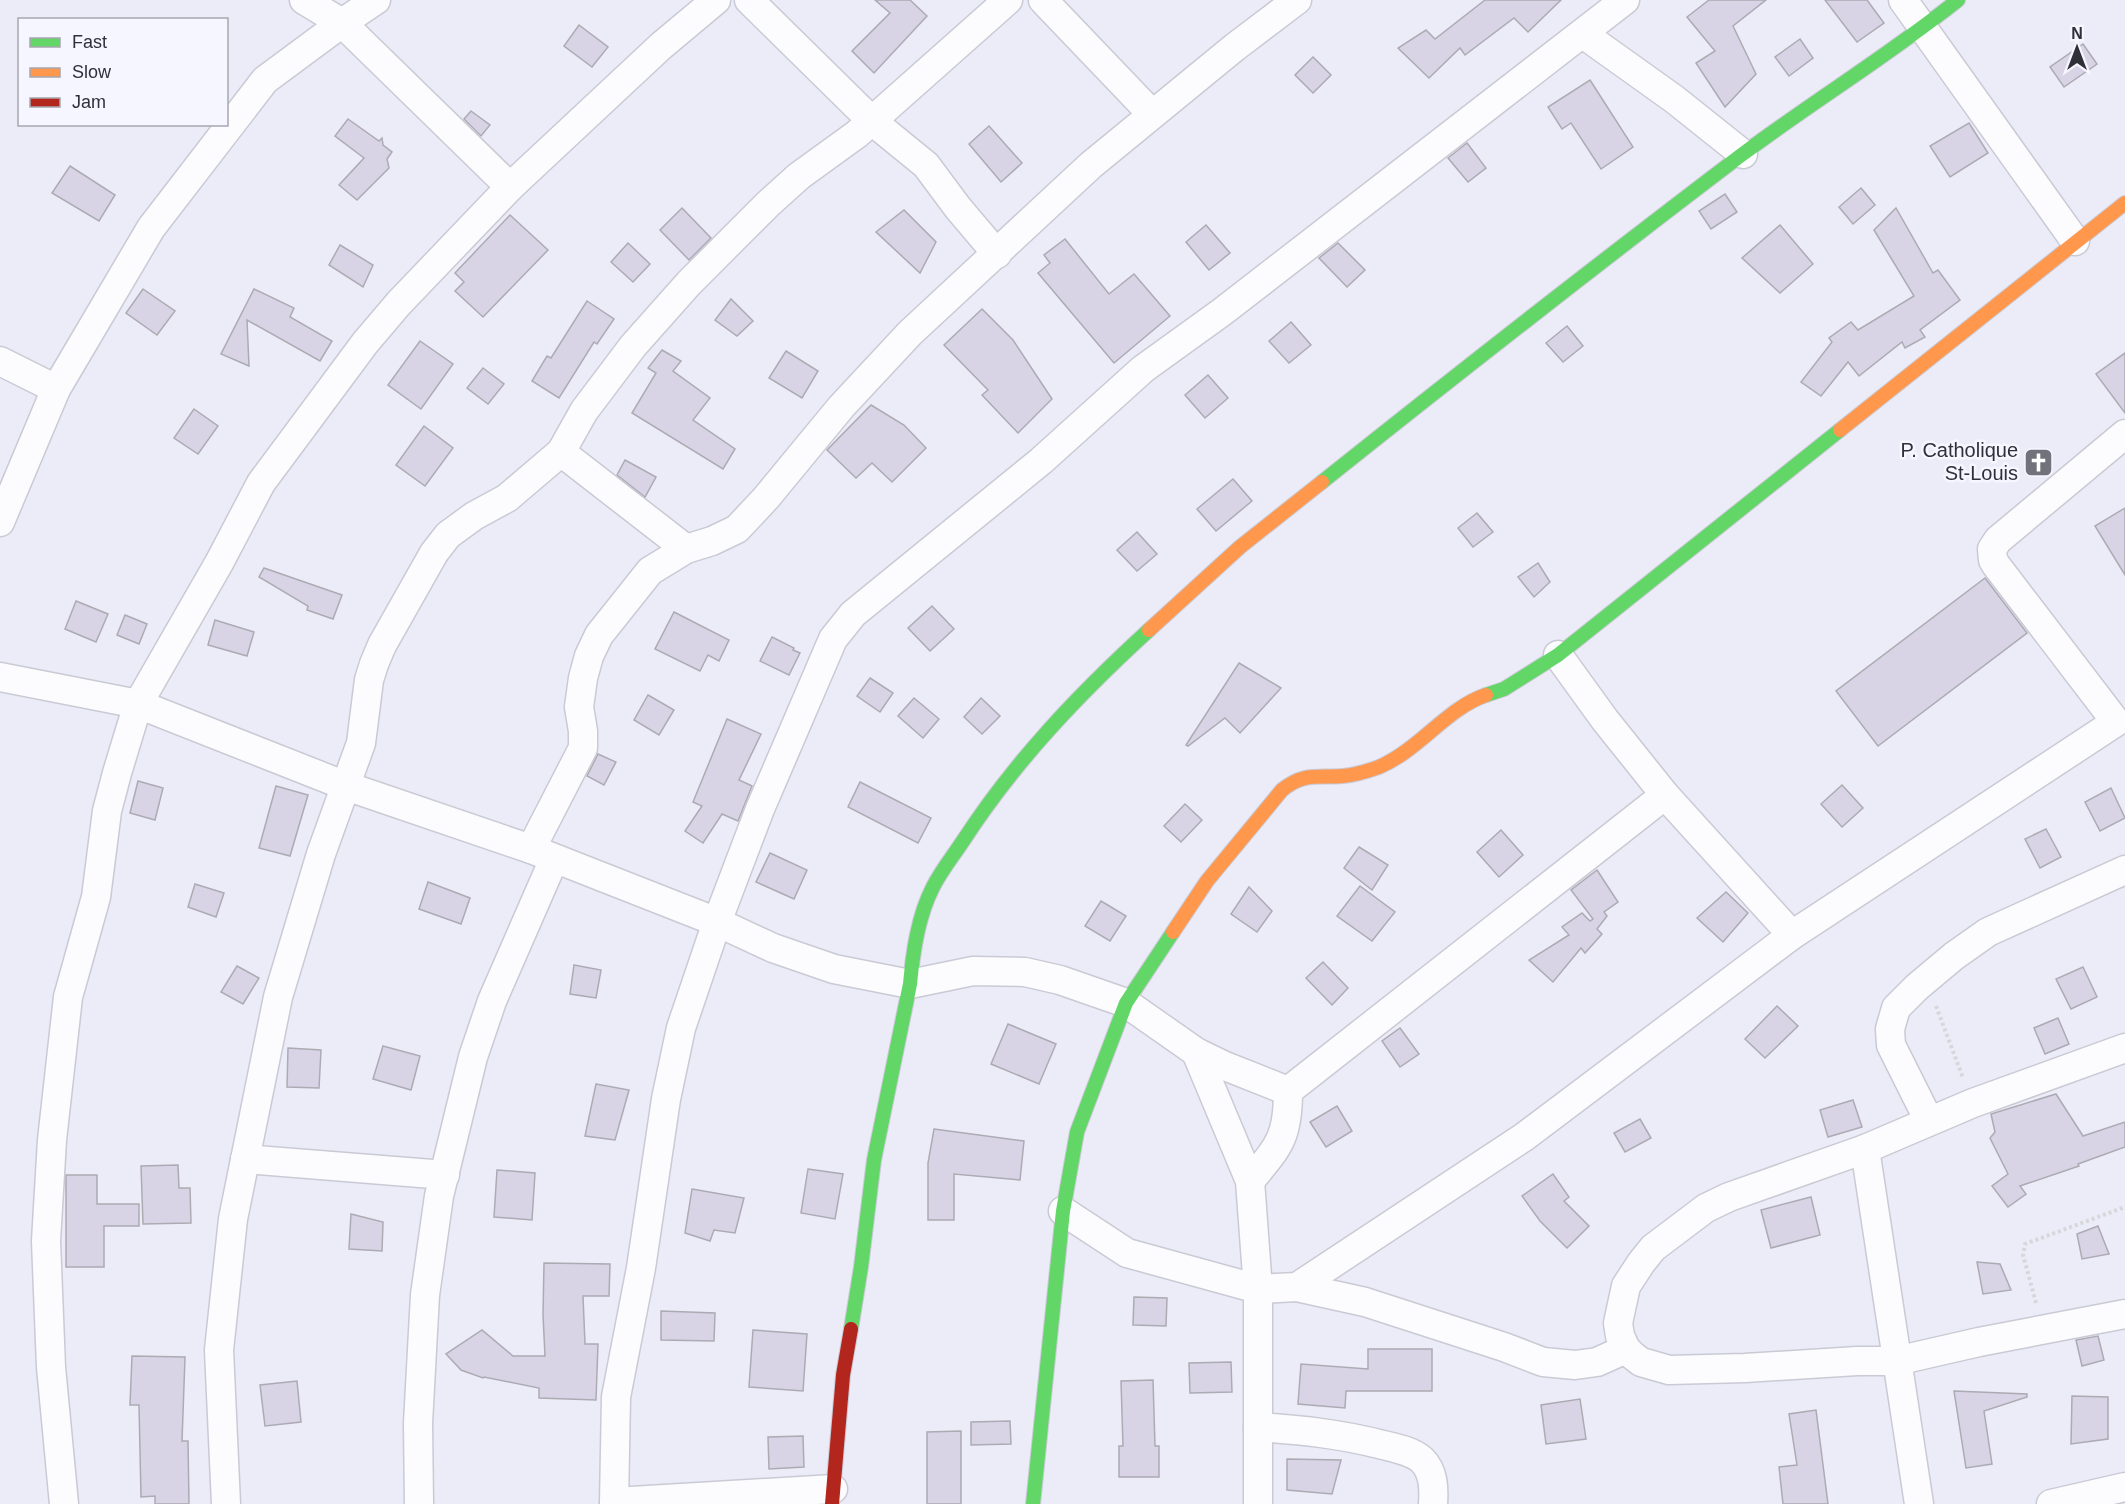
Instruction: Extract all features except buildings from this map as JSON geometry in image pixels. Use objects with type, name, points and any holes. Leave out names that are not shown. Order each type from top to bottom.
[{"type":"street","points":[[304,0],[342,23],[510,187]]},
{"type":"street","points":[[0,522],[56,389],[151,228],[265,80],[376,0]]},
{"type":"street","points":[[64,1504],[51,1367],[46,1241],[52,1140],[68,997],[96,897],[107,811],[138,704],[219,563],[261,483],[365,343],[399,303],[510,187],[660,46],[716,0]]},
{"type":"street","points":[[750,0],[872,121],[926,165],[958,208],[997,254]]},
{"type":"street","points":[[226,1504],[219,1350],[233,1219],[278,997],[321,854],[361,743],[369,680],[374,664],[434,553],[448,535],[474,516],[507,498],[561,452],[584,411],[633,346],[689,283],[769,203],[799,176],[857,134],[1008,0]]},
{"type":"street","points":[[1043,0],[1152,114]]},
{"type":"street","points":[[419,1504],[418,1423],[425,1295],[439,1197],[473,1057],[542,854],[583,748],[579,707],[583,678],[589,656],[599,635],[650,571],[686,549],[712,541],[737,529],[766,498],[841,407],[910,333],[1091,165],[1235,47],[1297,0]]},
{"type":"street","points":[[1625,0],[1222,312],[1143,369],[1041,461],[853,614],[833,639],[760,809],[717,922],[681,1028],[666,1099],[648,1207],[641,1268],[616,1397],[614,1503],[833,1497],[843,1375],[861,1267],[874,1160],[923,913],[933,887],[980,815],[1038,740],[1112,664],[1240,547],[1533,315],[1743,154],[1923,28],[1958,0]]},
{"type":"street","points":[[1903,0],[2075,241]]},
{"type":"street","points":[[1583,34],[1674,99],[1743,154]]},
{"type":"street","points":[[1033,1504],[1064,1211],[1077,1132],[1126,1003],[1207,881],[1293,781],[1306,776],[1345,776],[1371,770],[1397,759],[1466,704],[1477,698],[1504,690],[1558,655],[2125,203]]},
{"type":"street","points":[[0,361],[56,389]]},
{"type":"street","points":[[1297,1287],[1524,1137],[1792,935],[2120,718],[1996,565],[1992,549],[1998,540],[2125,434]]},
{"type":"street","points":[[561,452],[686,549]]},
{"type":"street","points":[[1558,655],[1605,720],[1665,795],[1792,935]]},
{"type":"street","points":[[0,677],[138,704],[346,786],[542,854],[717,922],[773,948],[834,969],[910,984],[974,971],[1025,972],[1060,980],[1126,1003],[1196,1052],[1288,1091]]},
{"type":"street","points":[[1288,1091],[1665,795]]},
{"type":"street","points":[[1929,1121],[1892,1045],[1890,1029],[1896,1008],[1954,956],[1988,932],[2125,870]]},
{"type":"street","points":[[2125,1048],[1973,1103],[1864,1149],[1729,1197],[1706,1208],[1653,1248],[1626,1286],[1618,1323],[1620,1336],[1626,1349],[1641,1362],[1669,1370],[1745,1368],[1857,1360],[1896,1362],[1979,1342],[2125,1314]]},
{"type":"street","points":[[1196,1052],[1250,1181],[1258,1288],[1258,1504]]},
{"type":"street","points":[[1250,1181],[1274,1152],[1285,1132],[1288,1116],[1288,1091]]},
{"type":"street","points":[[1864,1149],[1919,1504]]},
{"type":"street","points":[[245,1159],[445,1175]]},
{"type":"street","points":[[1064,1211],[1127,1253],[1258,1288],[1297,1287],[1365,1302],[1543,1362],[1575,1365],[1597,1362],[1626,1349]]},
{"type":"street","points":[[1258,1427],[1349,1436],[1405,1451],[1422,1460],[1429,1470],[1434,1485],[1433,1504]]},
{"type":"street","points":[[2052,1504],[2125,1487]]},
{"type":"path","points":[[1934,1000],[1973,1103]]},
{"type":"path","points":[[2044,1330],[2023,1255],[2025,1244],[2125,1207]]},
{"type":"traffic: fast","points":[[1322,482],[1740,156],[1958,0]]},
{"type":"traffic: fast","points":[[1486,695],[1504,689],[1558,655],[1840,430]]},
{"type":"traffic: fast","points":[[851,1329],[874,1160],[910,984],[917,934],[928,898],[940,875],[983,812],[1026,756],[1073,704],[1149,630]]},
{"type":"traffic: fast","points":[[1033,1504],[1063,1211],[1077,1132],[1126,1003],[1173,932]]},
{"type":"traffic: slow","points":[[1840,430],[2125,203]]},
{"type":"traffic: slow","points":[[1149,630],[1240,547],[1322,482]]},
{"type":"traffic: slow","points":[[1173,932],[1207,881],[1282,790],[1304,778],[1348,775],[1379,767],[1407,750],[1458,709],[1486,695]]},
{"type":"traffic: jam","points":[[832,1504],[843,1375],[851,1329]]},
{"type":"place","name":"P. Catholique St-Louis","points":[[2039,462]]}]
